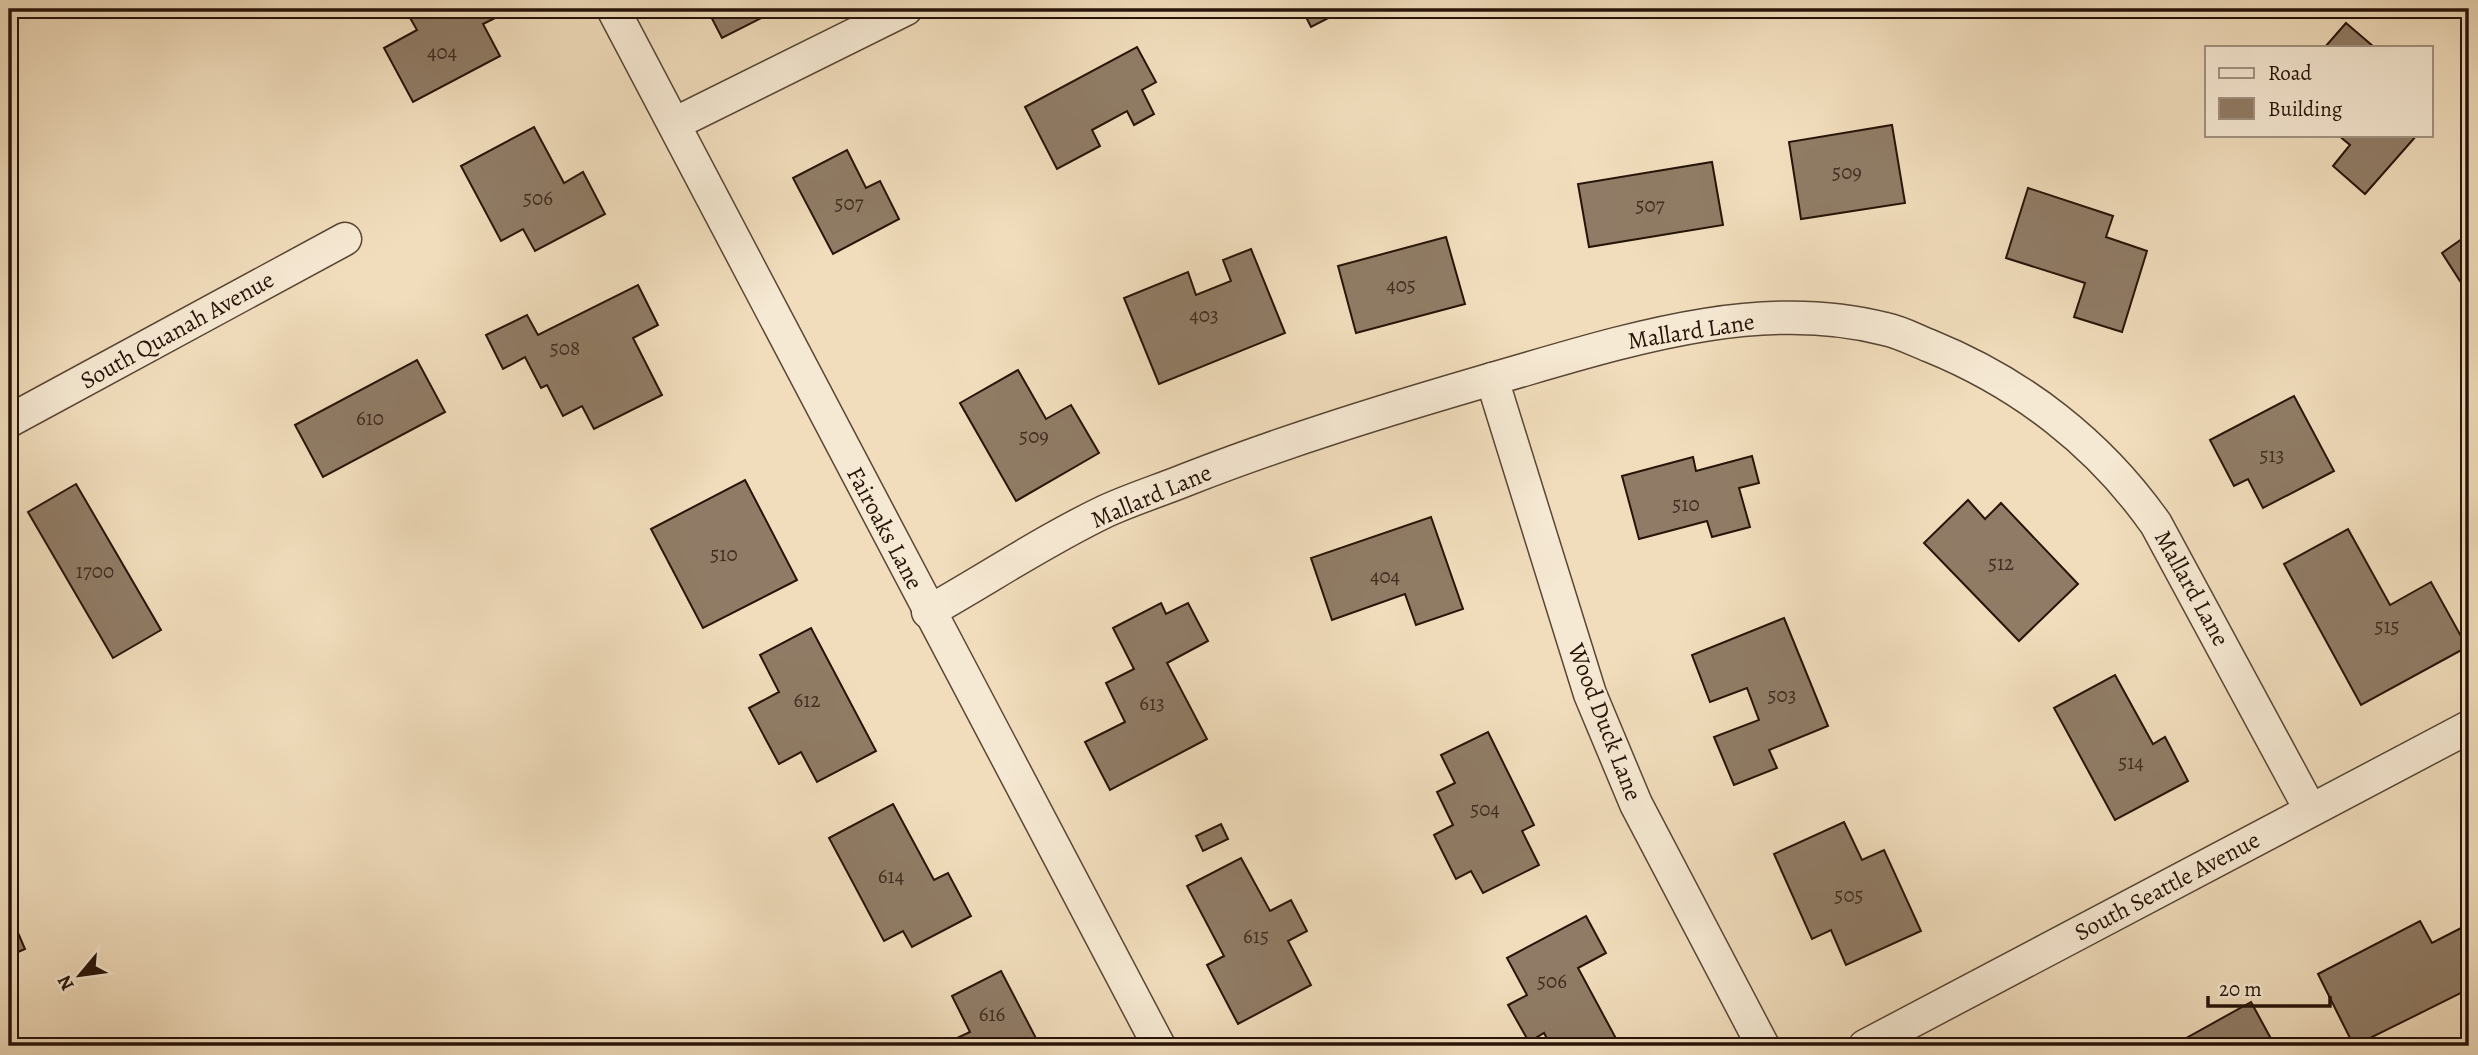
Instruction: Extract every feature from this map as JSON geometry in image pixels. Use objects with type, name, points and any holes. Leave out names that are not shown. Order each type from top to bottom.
[{"type":"street","name":"Fairoaks Lane","points":[[613,9],[1158,1046]]},
{"type":"street","points":[[674,124],[906,9]]},
{"type":"street","name":"South Quanah Avenue","points":[[9,421],[345,239]]},
{"type":"street","name":"Mallard Lane","points":[[928,612],[1105,512],[1292,439],[1370,413],[1628,340],[1733,320],[1828,320],[1886,329],[1951,355],[2024,393],[2086,442],[2132,489],[2156,524],[2199,597],[2310,809]]},
{"type":"street","name":"Wood Duck Lane","points":[[1492,379],[1590,694],[1636,804],[1763,1046]]},
{"type":"street","name":"South Seattle Avenue","points":[[1865,1046],[2469,727]]},
{"type":"building","points":[[405,9],[500,9],[503,14],[483,24],[500,56],[413,102],[384,48],[417,30]]},
{"type":"building","points":[[707,9],[779,9],[722,38]]},
{"type":"building","points":[[1302,9],[1346,9],[1311,27]]},
{"type":"building","points":[[2346,23],[2373,46],[2326,46]]},
{"type":"building","points":[[1137,47],[1156,82],[1142,90],[1154,114],[1134,125],[1127,111],[1092,130],[1100,146],[1057,169],[1025,107]]},
{"type":"building","points":[[1892,125],[1905,203],[1801,219],[1789,142]]},
{"type":"building","points":[[534,127],[564,183],[583,172],[605,214],[535,251],[523,229],[501,241],[461,166]]},
{"type":"building","points":[[2339,136],[2416,136],[2365,194],[2333,166],[2350,145]]},
{"type":"building","points":[[847,150],[866,188],[880,181],[899,219],[833,254],[793,178]]},
{"type":"building","points":[[1712,162],[1723,225],[1589,247],[1578,184]]},
{"type":"building","points":[[2028,188],[2113,216],[2106,237],[2147,251],[2122,332],[2074,317],[2085,283],[2006,258]]},
{"type":"building","points":[[2469,234],[2469,275],[2460,281],[2442,253]]},
{"type":"building","points":[[1446,237],[1465,304],[1356,333],[1338,266]]},
{"type":"building","points":[[1251,249],[1285,333],[1159,384],[1124,298],[1188,272],[1196,295],[1231,281],[1223,260]]},
{"type":"building","points":[[638,285],[658,325],[633,338],[662,395],[594,429],[582,406],[563,416],[547,385],[541,388],[525,357],[503,369],[486,335],[527,315],[538,335]]},
{"type":"building","points":[[417,360],[445,412],[323,477],[295,425]]},
{"type":"building","points":[[1018,370],[1046,419],[1071,405],[1099,453],[1016,501],[960,403]]},
{"type":"building","points":[[2294,396],[2334,471],[2263,508],[2248,479],[2234,486],[2210,440]]},
{"type":"building","points":[[1752,456],[1759,483],[1739,488],[1750,527],[1712,537],[1707,521],[1639,539],[1622,476],[1693,457],[1696,471]]},
{"type":"building","points":[[745,480],[797,580],[703,628],[651,529]]},
{"type":"building","points":[[76,484],[161,630],[113,658],[28,512]]},
{"type":"building","points":[[1968,500],[1985,519],[2001,503],[2078,584],[2019,641],[1924,543]]},
{"type":"building","points":[[1431,517],[1463,609],[1416,625],[1405,594],[1332,620],[1311,558]]},
{"type":"building","points":[[2348,529],[2390,605],[2431,582],[2467,647],[2361,705],[2284,564]]},
{"type":"building","points":[[1161,603],[1166,614],[1188,603],[1208,641],[1167,663],[1207,739],[1110,790],[1085,742],[1125,722],[1106,683],[1134,669],[1113,628]]},
{"type":"building","points":[[1784,618],[1828,726],[1769,750],[1777,768],[1734,785],[1714,737],[1759,720],[1747,688],[1710,702],[1692,655]]},
{"type":"building","points":[[811,628],[876,751],[817,782],[801,752],[779,764],[749,708],[779,692],[760,655]]},
{"type":"building","points":[[2115,675],[2153,744],[2165,737],[2188,781],[2115,820],[2054,708]]},
{"type":"building","points":[[1488,732],[1534,825],[1522,831],[1539,865],[1483,893],[1471,871],[1456,879],[1434,835],[1453,825],[1437,792],[1455,783],[1441,755]]},
{"type":"building","points":[[893,804],[934,880],[948,873],[971,916],[912,947],[903,931],[884,941],[829,838]]},
{"type":"building","points":[[1844,822],[1862,860],[1884,850],[1921,931],[1846,965],[1831,930],[1812,939],[1774,854]]},
{"type":"building","points":[[1221,824],[1228,839],[1203,851],[1196,836]]},
{"type":"building","points":[[1241,858],[1270,911],[1291,900],[1307,931],[1288,941],[1311,985],[1238,1024],[1207,965],[1224,956],[1187,886]]},
{"type":"building","points":[[9,912],[25,949],[9,956]]},
{"type":"building","points":[[1586,916],[1606,953],[1578,968],[1620,1046],[1551,1046],[1544,1033],[1529,1042],[1508,1005],[1527,995],[1507,958]]},
{"type":"building","points":[[2420,921],[2432,943],[2469,924],[2469,989],[2354,1046],[2318,974]]},
{"type":"building","points":[[1001,971],[1040,1046],[959,1046],[955,1039],[970,1032],[952,996]]},
{"type":"building","points":[[2251,1002],[2275,1046],[2172,1046]]}]
